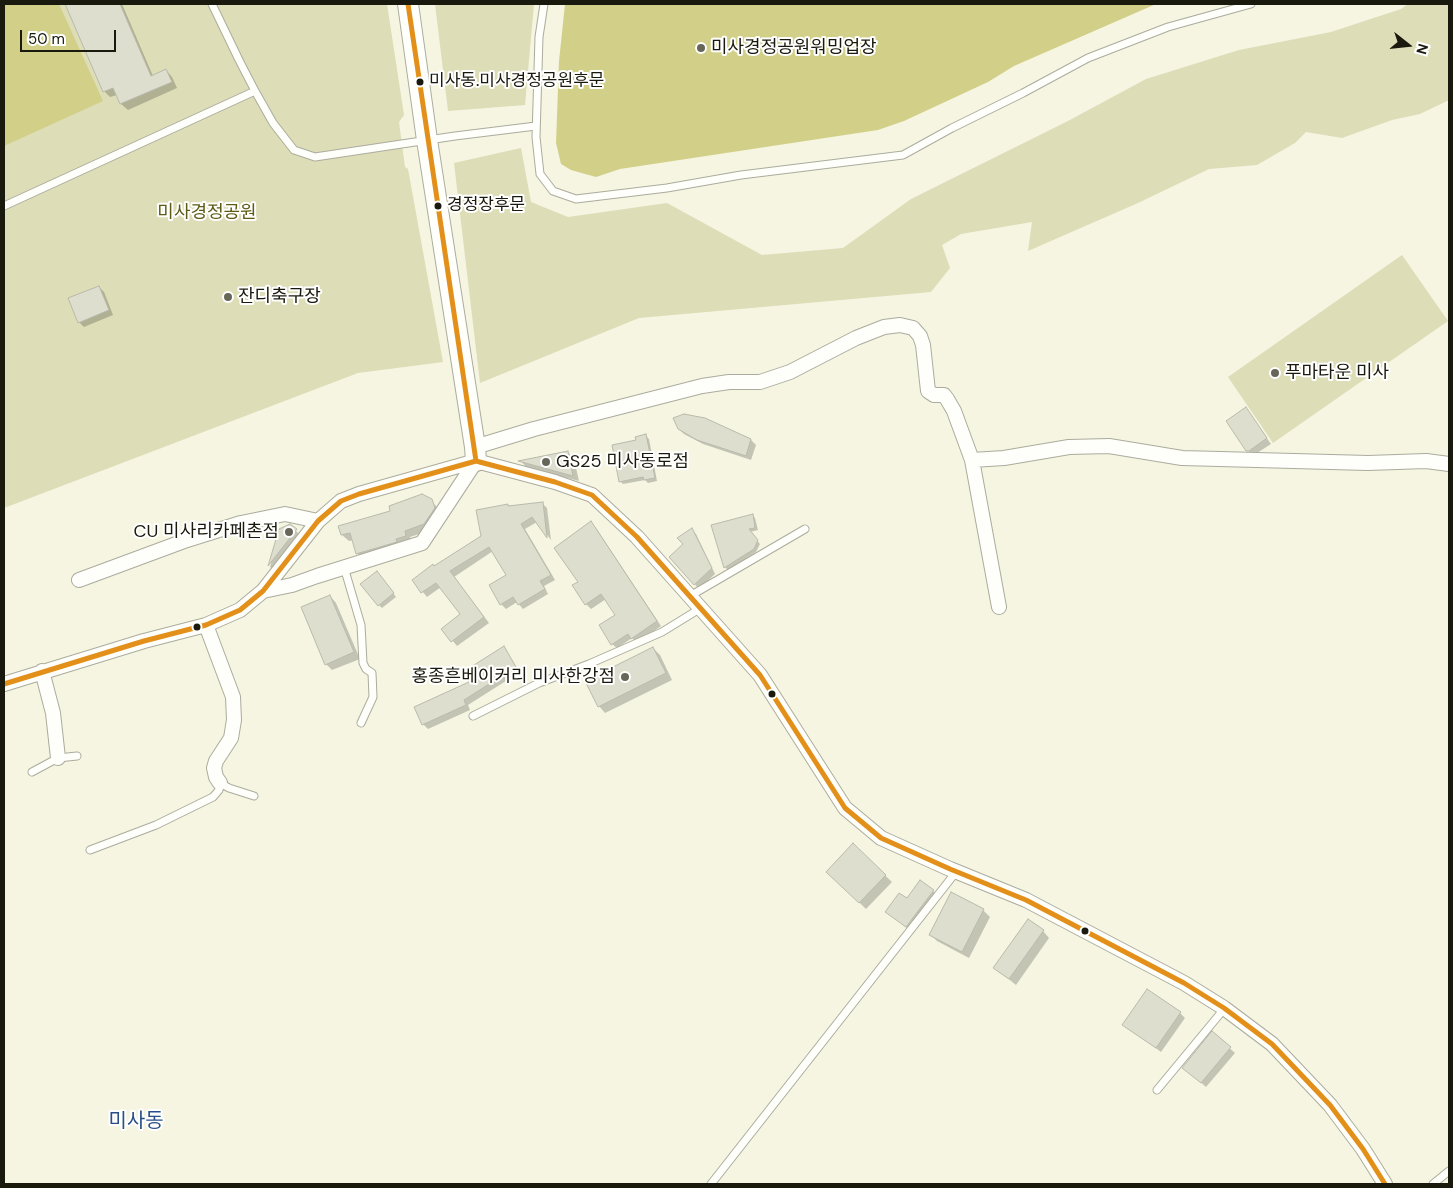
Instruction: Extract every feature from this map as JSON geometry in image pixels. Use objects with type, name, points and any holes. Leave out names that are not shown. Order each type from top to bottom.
[{"type":"street","points":[[263,591],[292,585],[422,543],[476,454],[427,140],[408,4]]},
{"type":"street","points":[[4,684],[42,671],[206,625],[240,610],[263,591],[318,521],[341,501],[476,454],[534,429],[702,386],[729,382],[760,382],[790,372],[856,338],[884,327],[900,325],[913,328],[920,336],[925,355],[928,391],[934,395],[944,395],[947,399],[954,411],[972,460],[999,608]]},
{"type":"street","points":[[972,460],[1004,458],[1069,447],[1109,446],[1182,458],[1368,463],[1426,461],[1449,464]]},
{"type":"street","points":[[476,454],[592,495],[637,537],[760,675],[845,808],[882,838],[956,872],[1026,900],[1184,983],[1224,1008],[1272,1044],[1330,1105],[1363,1149],[1385,1184]]},
{"type":"street","points":[[79,580],[241,522],[285,514],[318,521]]},
{"type":"street","points":[[206,625],[233,697],[234,720],[231,738],[216,761],[214,768],[220,783]]},
{"type":"street","points":[[42,671],[53,713],[58,758]]},
{"type":"lane","points":[[212,4],[239,60],[273,123],[294,150],[315,158],[427,140],[536,126]]},
{"type":"lane","points":[[544,4],[539,37],[536,126],[540,174],[553,192],[576,200],[667,188],[750,174],[903,155],[1088,58],[1168,28],[1251,4]]},
{"type":"lane","points":[[4,206],[255,91]]},
{"type":"lane","points":[[690,596],[805,529]]},
{"type":"lane","points":[[344,567],[361,626],[363,663],[366,669],[372,673],[372,697],[361,723]]},
{"type":"lane","points":[[473,716],[539,683],[589,664],[662,632],[701,608]]},
{"type":"lane","points":[[32,772],[58,758],[76,756]]},
{"type":"lane","points":[[90,850],[156,825],[213,797],[220,783],[254,796]]},
{"type":"lane","points":[[711,1184],[956,872]]},
{"type":"lane","points":[[1157,1090],[1224,1008]]},
{"type":"lane","points":[[1433,1184],[1449,1171]]},
{"type":"green space","name":"미사경정공원","points":[[4,4],[387,4],[404,115],[399,122],[405,167],[408,169],[443,362],[358,373],[4,508]]},
{"type":"green space","points":[[435,4],[534,4],[525,105],[448,111]]},
{"type":"green space","points":[[1408,4],[1449,4],[1449,100],[1420,114],[1392,120],[1342,138],[1306,132],[1295,143],[1257,165],[1209,169],[1138,203],[1028,251],[1032,222],[961,234],[942,245],[950,268],[931,292],[639,318],[480,383],[454,163],[521,148],[531,202],[568,217],[667,203],[762,255],[843,248],[911,199],[1068,121],[1146,79],[1239,50],[1331,32],[1401,9]]},
{"type":"green space","points":[[1402,255],[1448,321],[1273,443],[1228,377]]},
{"type":"shaded area","points":[[4,4],[59,4],[103,101],[4,146]]},
{"type":"shaded area","points":[[565,4],[1156,4],[1014,66],[988,82],[904,121],[878,130],[620,169],[596,177],[571,170],[561,164],[556,143],[559,61]]},
{"type":"building","points":[[65,4],[120,4],[151,76],[166,69],[172,82],[120,104],[113,88],[103,92]]},
{"type":"building","points":[[99,286],[109,310],[78,323],[68,298]]},
{"type":"building","points":[[1246,407],[1267,438],[1249,451],[1246,451],[1226,421]]},
{"type":"building","points":[[684,414],[705,418],[751,439],[746,456],[697,440],[678,429],[673,418]]},
{"type":"building","points":[[646,434],[655,478],[644,480],[643,477],[619,482],[612,445],[636,440],[635,437]]},
{"type":"building","points":[[568,451],[573,476],[518,461]]},
{"type":"building","points":[[422,494],[432,499],[435,508],[424,524],[405,531],[406,536],[396,539],[397,542],[356,554],[350,533],[341,535],[338,526],[390,511],[389,506]]},
{"type":"building","points":[[543,502],[547,538],[532,517],[521,524],[551,575],[540,581],[545,589],[518,605],[513,597],[500,605],[489,585],[506,575],[489,547],[450,571],[484,617],[451,642],[441,629],[460,614],[436,583],[421,593],[412,580],[433,564],[434,566],[481,536],[476,510],[508,504],[508,506]]},
{"type":"building","points":[[753,514],[755,528],[749,529],[758,540],[754,549],[724,568],[711,525]]},
{"type":"building","points":[[591,521],[657,621],[631,639],[628,634],[611,645],[599,625],[615,615],[601,594],[585,605],[572,585],[578,582],[554,548]]},
{"type":"building","points":[[290,524],[297,529],[268,566],[279,529]]},
{"type":"building","points":[[692,528],[712,568],[694,585],[669,557],[683,544],[677,538]]},
{"type":"building","points":[[377,571],[394,593],[378,606],[360,584]]},
{"type":"building","points":[[330,595],[354,652],[325,665],[301,607]]},
{"type":"building","points":[[504,646],[516,667],[464,700],[466,705],[422,725],[414,707],[469,682],[463,672]]},
{"type":"building","name":"홍종흔베이커리 미사한강점","points":[[653,647],[666,673],[598,707],[585,681]]},
{"type":"building","points":[[853,843],[886,875],[859,903],[826,872]]},
{"type":"building","points":[[920,880],[934,890],[906,927],[885,912],[899,893],[907,898]]},
{"type":"building","points":[[951,892],[984,909],[962,952],[929,935]]},
{"type":"building","points":[[1028,919],[1044,930],[1009,979],[993,968]]},
{"type":"building","points":[[1147,989],[1181,1012],[1156,1048],[1122,1025]]},
{"type":"building","points":[[1212,1031],[1231,1047],[1201,1083],[1182,1068]]},
{"type":"transit line","points":[[408,4],[476,461]]},
{"type":"transit line","points":[[4,684],[144,641],[206,625],[240,610],[263,591],[318,521],[341,501],[359,494],[476,461],[555,482],[592,495],[637,537],[760,675],[845,808],[881,838],[1026,900],[1184,983],[1224,1008],[1272,1044],[1330,1105],[1363,1149],[1385,1184]]},
{"type":"place","name":"미사경정공원워밍업장","points":[[701,48]]},
{"type":"place","name":"미사동.미사경정공원후문","points":[[420,82]]},
{"type":"place","name":"경정장후문","points":[[438,206]]},
{"type":"place","name":"잔디축구장","points":[[228,297]]},
{"type":"place","name":"푸마타운 미사","points":[[1275,373]]},
{"type":"place","name":"GS25 미사동로점","points":[[546,462]]},
{"type":"place","name":"CU 미사리카페촌점","points":[[289,532]]},
{"type":"place","name":"홍종흔베이커리 미사한강점","points":[[625,677]]},
{"type":"district","name":"미사동","points":[[136,1122]]}]
